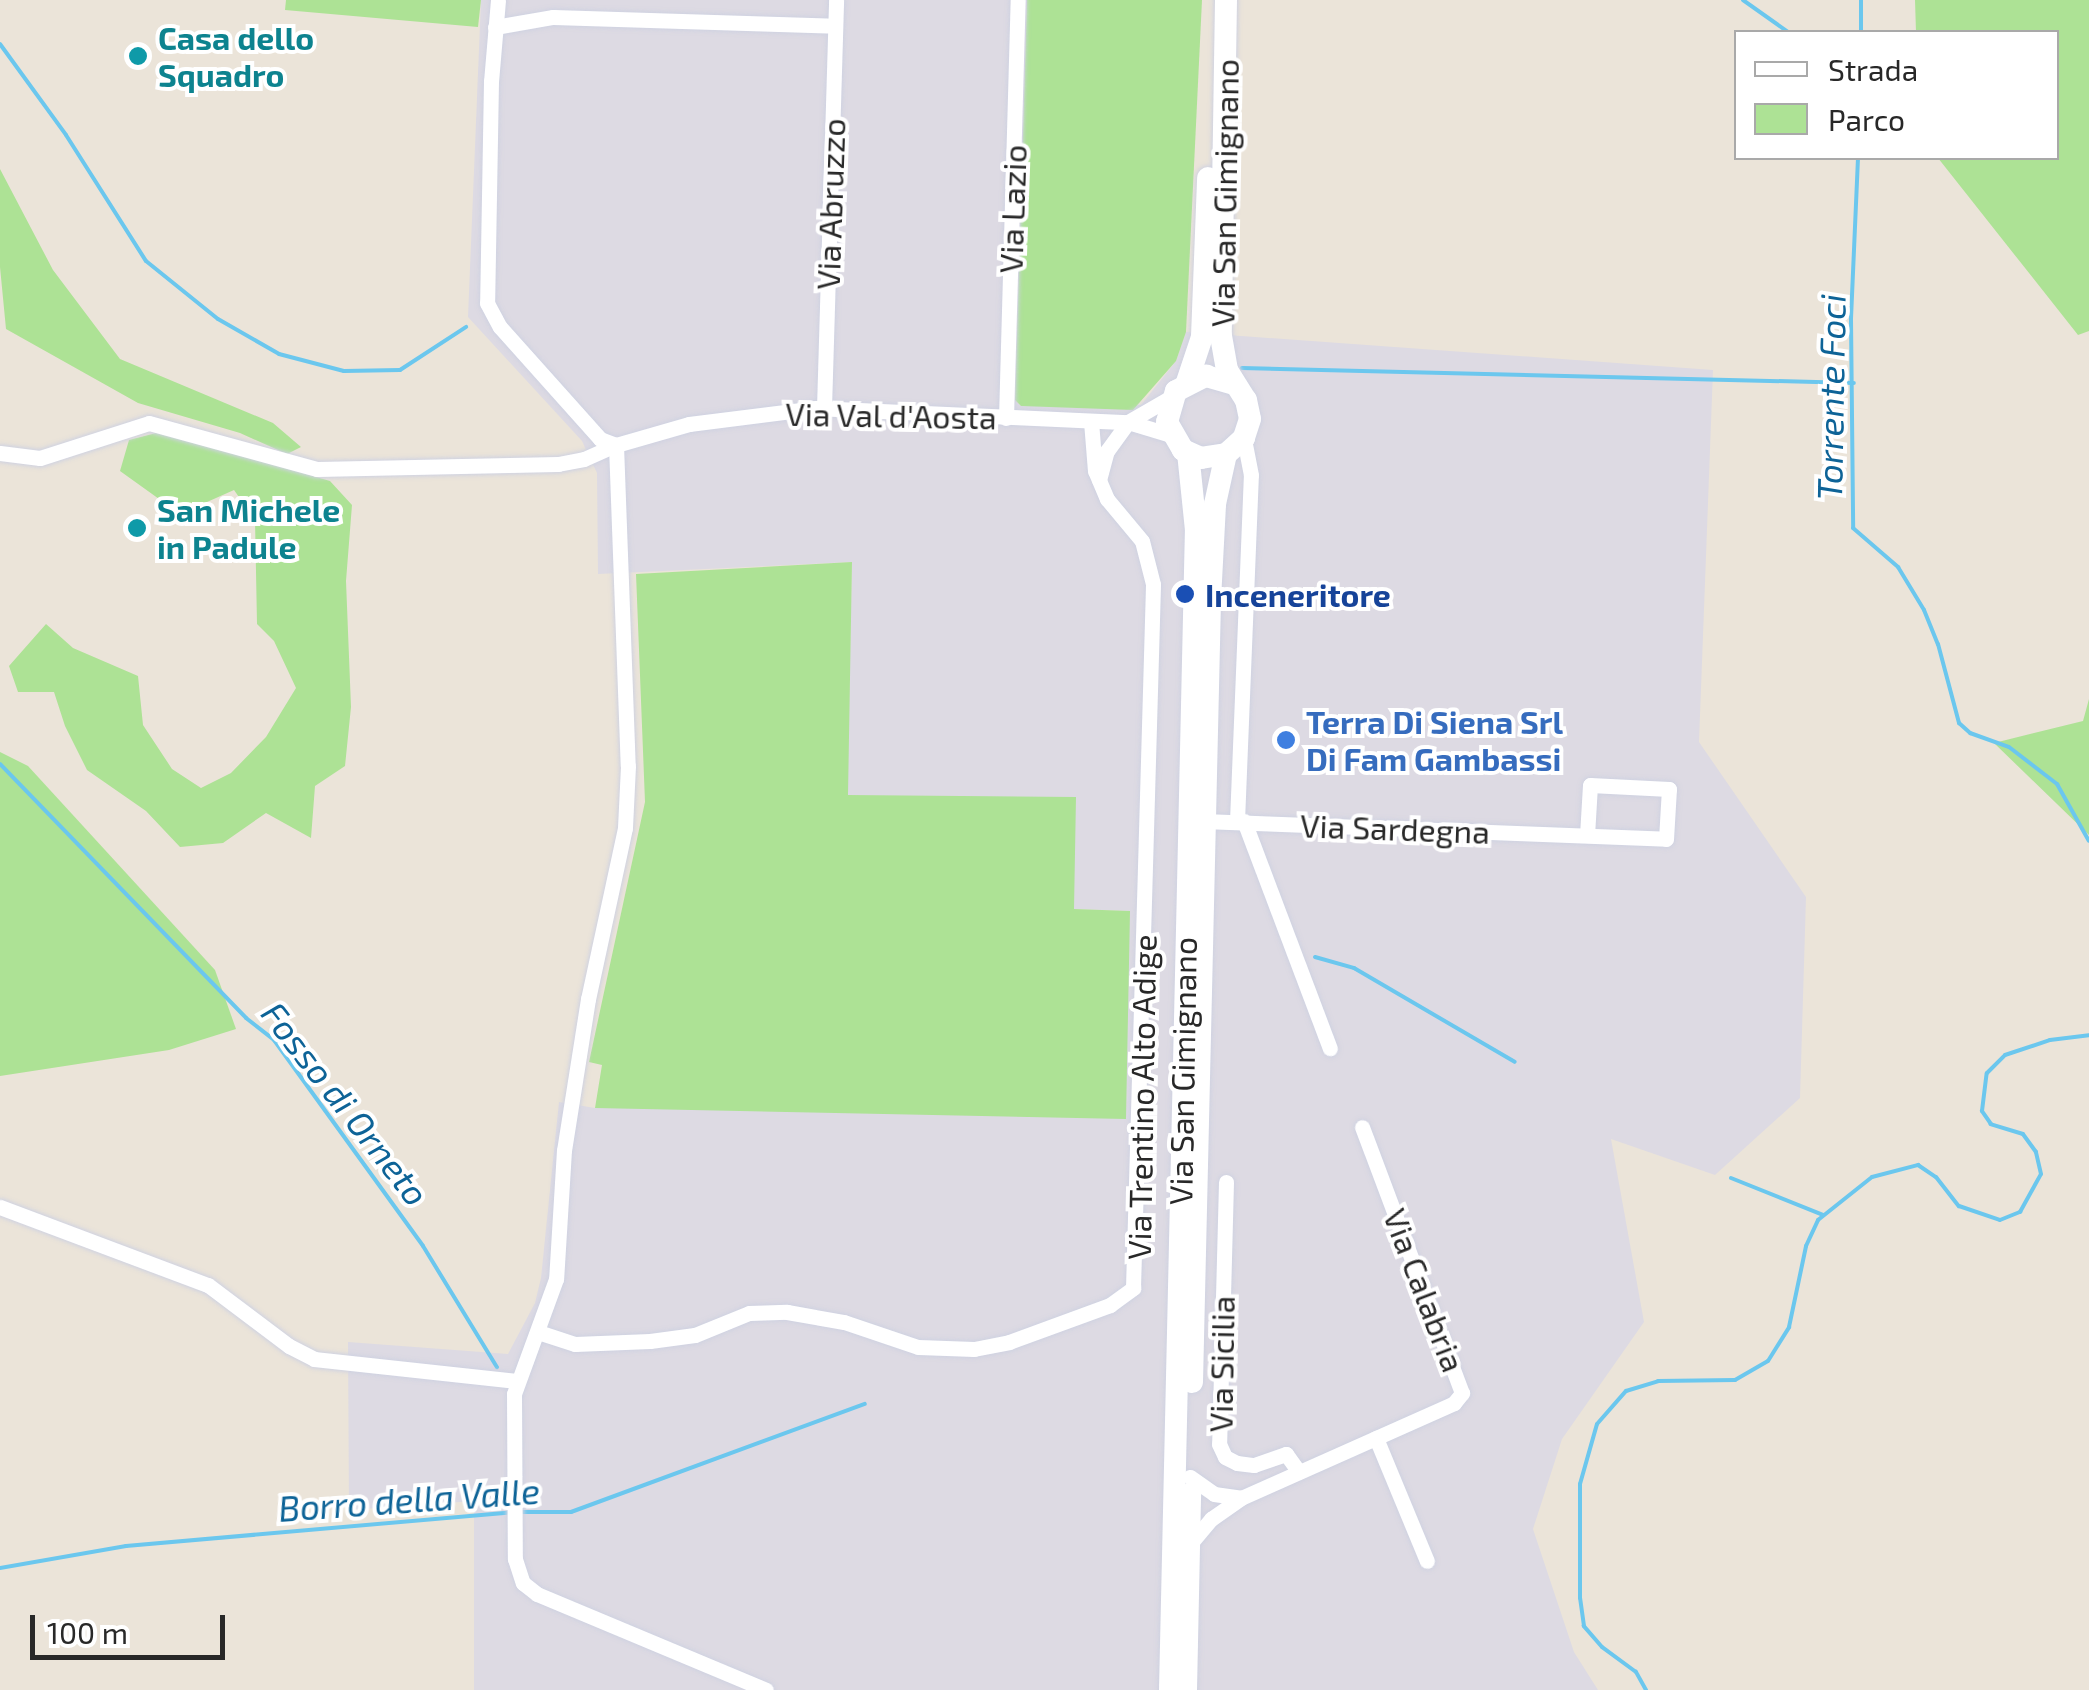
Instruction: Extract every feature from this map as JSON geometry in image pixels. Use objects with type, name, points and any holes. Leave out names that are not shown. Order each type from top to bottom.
[{"type":"main road","name":"Via San Gimignano","points":[[1222,0],[1221,336],[1234,384],[1249,409],[1244,438]]},
{"type":"main road","name":"Via San Gimignano","points":[[1171,434],[1167,415],[1202,337],[1222,0]]},
{"type":"main road","points":[[1180,389],[1216,376],[1234,384]]},
{"type":"main road","points":[[1171,434],[1188,454],[1214,458],[1226,454],[1244,438]]},
{"type":"main road","name":"Via San Gimignano","points":[[1170,1690],[1196,516],[1188,454]]},
{"type":"main road","name":"Via San Gimignano","points":[[1186,1690],[1204,821],[1214,516],[1226,454]]},
{"type":"street","points":[[498,0],[489,116],[488,307],[504,332],[590,431],[616,445],[628,766],[625,828],[588,999],[564,1150],[558,1272],[517,1381],[512,1498],[517,1568],[530,1590],[766,1690]]},
{"type":"street","name":"Via Abruzzo","points":[[824,408],[836,0]]},
{"type":"street","name":"Via Lazio","points":[[1006,418],[1018,0]]},
{"type":"street","points":[[495,27],[536,17],[835,26]]},
{"type":"street","points":[[1128,422],[1180,389]]},
{"type":"street","name":"Via Val d'Aosta","points":[[0,454],[40,458],[149,423],[317,469],[558,464],[584,460],[616,445],[689,424],[824,408],[1128,422],[1171,434]]},
{"type":"street","points":[[1060,420],[1098,452]]},
{"type":"street","name":"Via Trentino Alto Adige","points":[[538,1332],[575,1344],[650,1341],[688,1337],[749,1313],[793,1312],[844,1322],[913,1346],[958,1350],[1009,1342],[1115,1303],[1132,1290],[1137,1261],[1153,584],[1142,540],[1106,499],[1099,482],[1096,421]]},
{"type":"street","name":"Via Trentino Alto Adige","points":[[1098,452],[1128,422]]},
{"type":"street","points":[[1244,438],[1251,475],[1240,821],[1330,1048]]},
{"type":"street","name":"Via Sardegna","points":[[1204,821],[1666,840],[1669,789],[1590,785],[1587,835]]},
{"type":"street","name":"Via Calabria","points":[[1189,1545],[1211,1519],[1242,1498],[1454,1403],[1462,1387],[1362,1127]]},
{"type":"street","name":"Via Sicilia","points":[[1226,1182],[1219,1444],[1226,1457],[1236,1464],[1254,1464],[1286,1454],[1299,1472]]},
{"type":"street","points":[[0,1207],[208,1285],[289,1346],[314,1358],[517,1381]]},
{"type":"street","points":[[1376,1438],[1427,1561]]},
{"type":"street","points":[[1190,1477],[1214,1494],[1242,1498]]},
{"type":"shaded area","points":[[481,0],[1027,0],[1015,400],[1021,406],[1141,405],[1176,361],[1186,332],[1713,370],[1699,742],[1806,897],[1800,1098],[1715,1175],[1611,1139],[1644,1322],[1562,1439],[1533,1529],[1574,1652],[1598,1690],[474,1690],[474,1501],[349,1510],[348,1342],[508,1354],[535,1303],[541,1278],[559,1102],[595,1108],[1130,911],[1074,909],[847,795],[852,562],[598,574],[597,473],[582,441],[468,317]]},
{"type":"green space","points":[[286,0],[481,0],[478,27],[285,10]]},
{"type":"green space","points":[[1027,0],[1202,0],[1186,332],[1176,361],[1133,410],[1021,406],[1015,400]]},
{"type":"green space","points":[[1915,0],[2089,0],[2089,331],[2078,335],[1940,160],[2059,160],[2059,30],[1916,30]]},
{"type":"green space","points":[[0,169],[53,270],[120,359],[273,423],[301,447],[287,454],[240,433],[138,403],[6,329],[0,267]]},
{"type":"green space","points":[[160,432],[330,481],[352,505],[346,581],[351,707],[345,766],[315,786],[311,838],[266,813],[223,843],[180,847],[146,811],[87,770],[65,726],[54,692],[18,692],[9,666],[46,624],[73,648],[138,676],[143,725],[172,769],[201,788],[231,773],[266,737],[296,688],[274,641],[257,624],[255,520],[234,490],[180,514],[120,471],[129,440]]},
{"type":"green space","points":[[852,562],[848,795],[1076,797],[1074,909],[1130,911],[1126,1119],[595,1108],[602,1065],[589,1062],[645,802],[636,574]]},
{"type":"green space","points":[[2089,699],[2089,835],[1994,743],[2083,721]]},
{"type":"green space","points":[[0,752],[28,766],[215,970],[236,1029],[169,1050],[0,1076]]},
{"type":"waterway","name":"Torrente Foci","points":[[1743,0],[1785,30]]},
{"type":"waterway","points":[[1861,0],[1861,30]]},
{"type":"waterway","points":[[0,44],[66,135],[146,261],[218,319],[279,354],[344,371],[400,370],[466,327]]},
{"type":"waterway","name":"Torrente Foci","points":[[1858,160],[1851,320],[1853,528],[1898,567],[1924,610],[1938,644],[1959,723],[1970,733],[2009,747],[2057,784],[2089,841]]},
{"type":"waterway","points":[[1242,368],[1854,383]]},
{"type":"waterway","name":"Fosso di Orneto","points":[[0,764],[246,1018],[274,1040],[423,1246],[497,1367]]},
{"type":"waterway","points":[[1315,957],[1354,968],[1515,1062]]},
{"type":"waterway","name":"Torrente Foci","points":[[1646,1690],[1636,1672],[1602,1647],[1584,1626],[1580,1598],[1580,1484],[1597,1424],[1626,1391],[1658,1381],[1735,1380],[1768,1361],[1789,1327],[1806,1246],[1818,1220],[1872,1177],[1918,1165],[1936,1177],[1959,1206],[2000,1220],[2020,1212],[2041,1174],[2036,1152],[2023,1134],[1991,1124],[1982,1111],[1987,1073],[2005,1055],[2050,1040],[2089,1035]]},
{"type":"waterway","name":"Borro della Valle","points":[[1731,1178],[1823,1215]]},
{"type":"waterway","name":"Borro della Valle","points":[[521,1512],[571,1512],[865,1404]]},
{"type":"waterway","name":"Borro della Valle","points":[[0,1568],[126,1546],[511,1512]]},
{"type":"place","name":"Casa dello Squadro","points":[[138,56]]},
{"type":"place","name":"San Michele in Padule","points":[[137,528]]},
{"type":"place","name":"Inceneritore","points":[[1185,594]]},
{"type":"place","name":"Terra Di Siena Srl Di Fam Gambassi","points":[[1286,740]]}]
